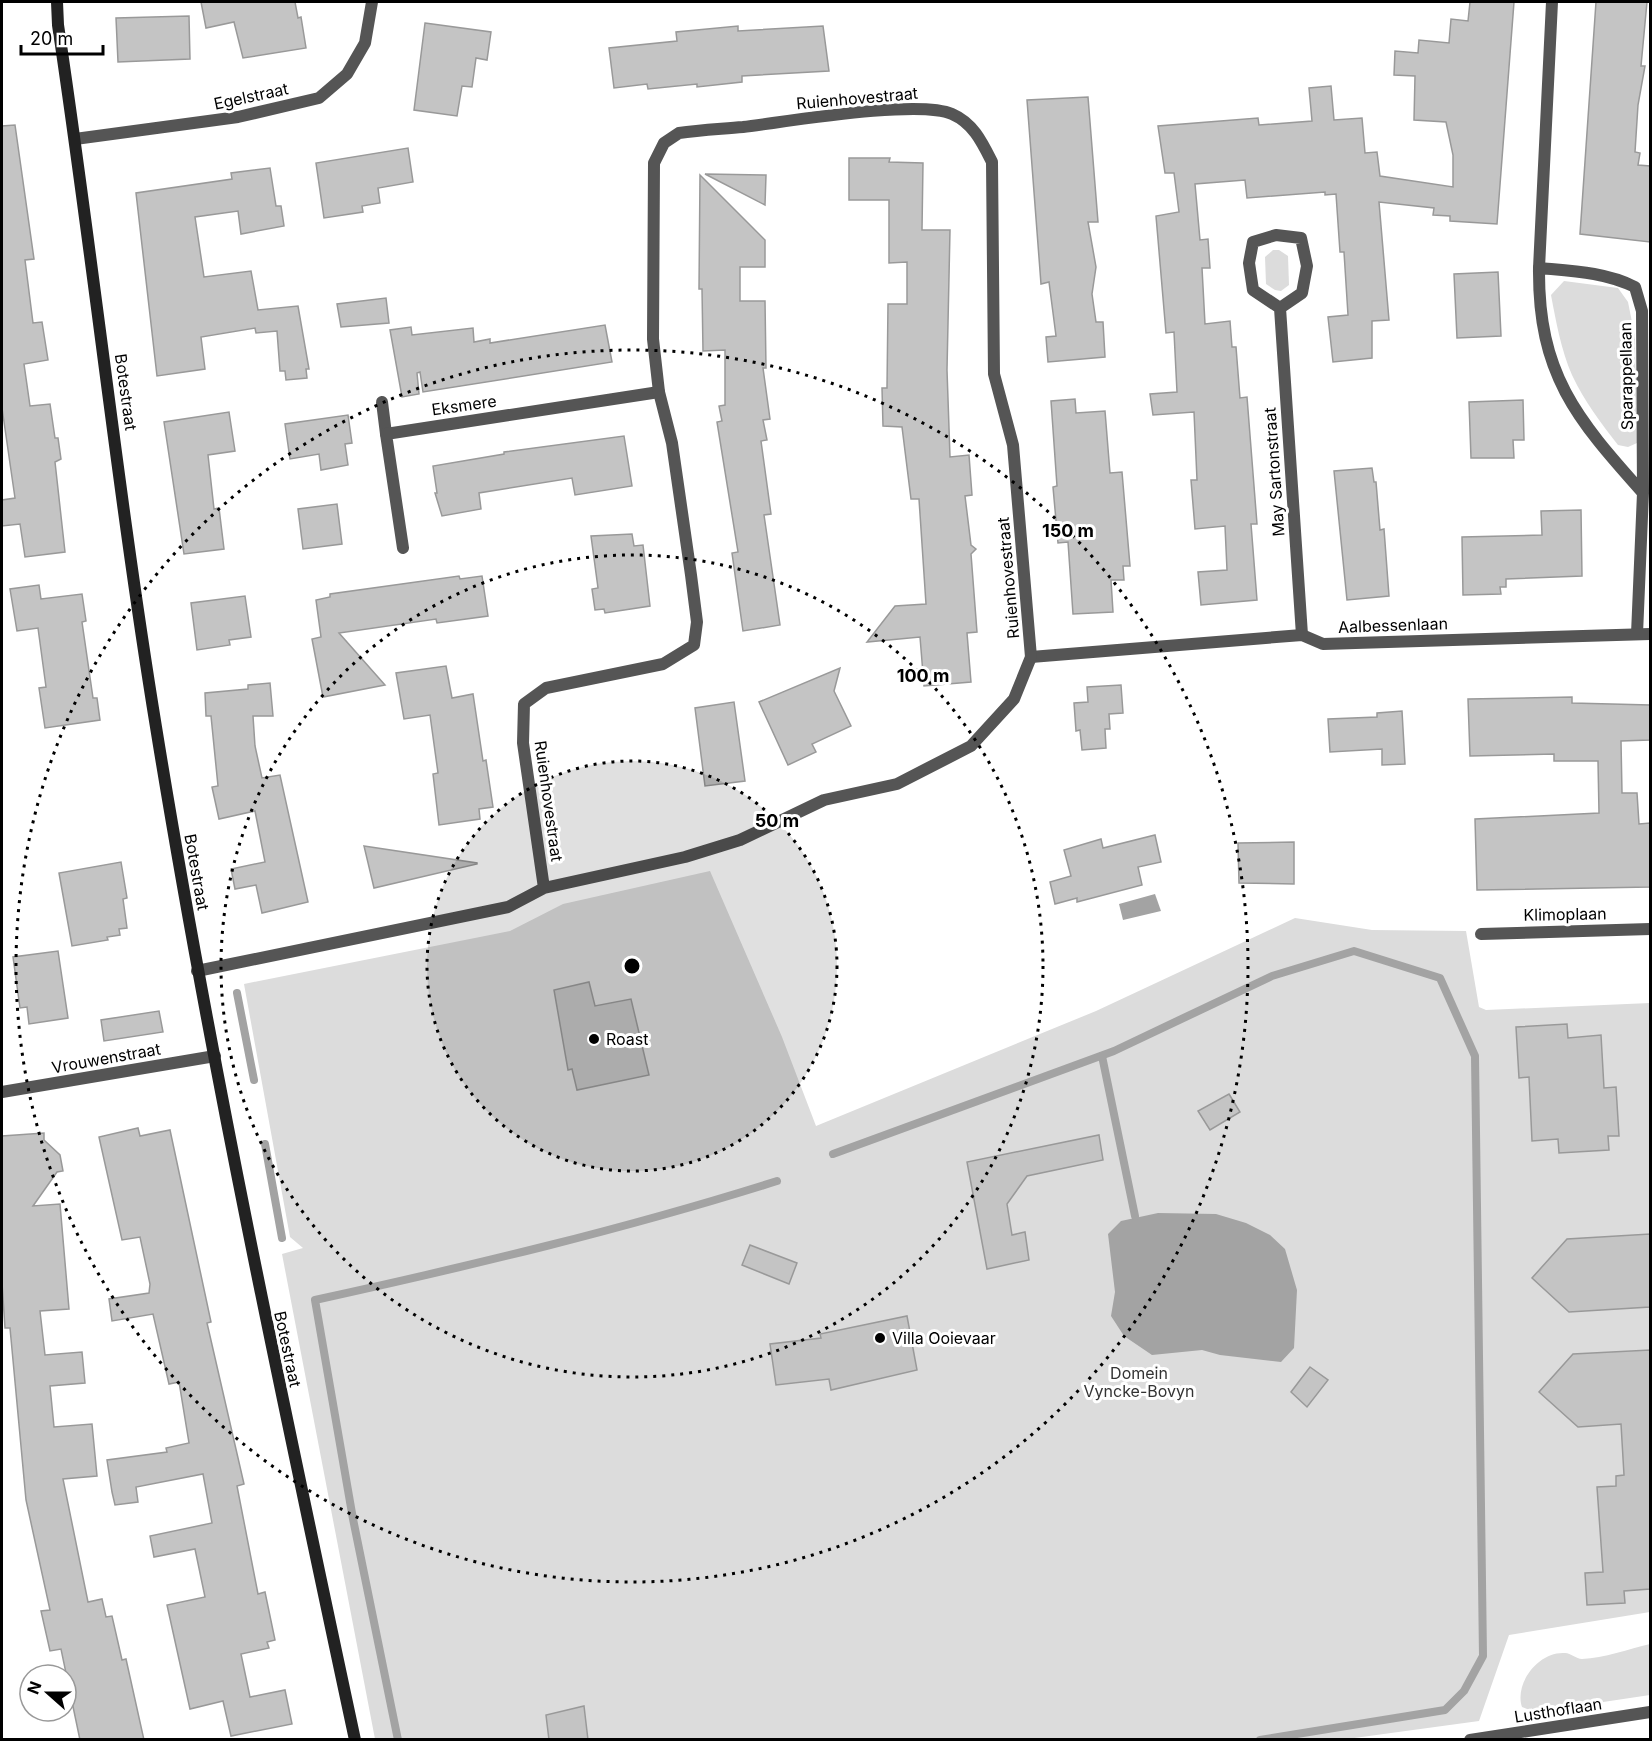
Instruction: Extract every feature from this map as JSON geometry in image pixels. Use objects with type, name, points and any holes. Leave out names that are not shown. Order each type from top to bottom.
[{"type":"street","name":"Botestraat","points":[[57,2],[58,25],[155,722],[197,971],[255,1269],[355,1740]]},
{"type":"street","name":"Egelstraat","points":[[75,139],[238,117],[319,98],[347,74],[365,43],[372,2]]},
{"type":"street","name":"Sparappellaan","points":[[1552,2],[1539,268],[1541,318],[1545,341],[1562,387],[1589,432],[1643,493]]},
{"type":"street","name":"Ruienhovestraat","points":[[197,971],[508,907],[544,888],[685,858],[740,840],[824,800],[897,784],[971,746],[1014,699],[1031,657],[1013,445],[994,374],[992,162],[981,139],[966,121],[951,113],[925,108],[679,133],[664,143],[654,163],[653,339],[659,392],[672,443],[691,575],[697,622],[694,645],[663,664],[546,688],[524,704],[523,743],[544,888]]},
{"type":"street","points":[[1276,235],[1301,238],[1307,266],[1302,292],[1280,308],[1253,290],[1249,263],[1253,242],[1276,235]]},
{"type":"street","name":"Sparappellaan","points":[[1539,268],[1578,271],[1617,278],[1635,287],[1642,311],[1643,493],[1637,634]]},
{"type":"street","name":"May Sartonstraat","points":[[1280,308],[1302,634]]},
{"type":"street","name":"Eksmere","points":[[386,434],[659,392]]},
{"type":"street","points":[[382,402],[403,548]]},
{"type":"street","name":"Aalbessenlaan","points":[[1031,657],[1302,634],[1323,644],[1650,634]]},
{"type":"street","name":"Klimoplaan","points":[[1481,934],[1650,928]]},
{"type":"street","name":"Vrouwenstraat","points":[[2,1092],[215,1056]]},
{"type":"street","name":"Lusthoflaan","points":[[1470,1740],[1650,1712]]},
{"type":"green space","points":[[1273,250],[1279,250],[1288,256],[1289,285],[1281,291],[1266,284],[1265,257]]},
{"type":"green space","points":[[1564,281],[1618,288],[1628,302],[1635,337],[1637,443],[1628,447],[1618,445],[1599,420],[1582,394],[1568,365],[1551,295]]},
{"type":"green space","name":"Domein Vyncke-Bovyn","points":[[710,871],[782,1037],[816,1126],[1096,1011],[1295,918],[1372,930],[1466,931],[1479,1007],[1486,1010],[1650,1003],[1650,1612],[1509,1635],[1479,1721],[1347,1739],[375,1739],[282,1254],[303,1248],[290,1237],[244,984],[510,931],[563,904]]},
{"type":"green space","points":[[1650,1644],[1650,1695],[1543,1711],[1532,1711],[1522,1707],[1520,1698],[1525,1679],[1531,1670],[1546,1657],[1565,1653],[1580,1659],[1590,1658]]},
{"type":"shaded area","points":[[1155,894],[1161,911],[1123,920],[1119,904]]},
{"type":"shaded area","points":[[1158,1213],[1216,1214],[1246,1223],[1270,1235],[1285,1249],[1297,1290],[1294,1348],[1281,1362],[1220,1355],[1202,1350],[1152,1355],[1124,1336],[1111,1316],[1115,1292],[1108,1234],[1121,1221]]},
{"type":"building","points":[[201,2],[295,2],[298,18],[301,17],[306,48],[243,58],[234,22],[206,28]]},
{"type":"building","points":[[1470,2],[1514,2],[1497,224],[1450,221],[1450,216],[1433,215],[1434,208],[1379,202],[1389,320],[1372,321],[1372,358],[1333,362],[1328,317],[1348,315],[1344,252],[1340,252],[1336,194],[1325,195],[1325,192],[1247,198],[1245,180],[1195,184],[1200,240],[1208,239],[1210,268],[1202,268],[1205,324],[1230,321],[1232,347],[1236,347],[1240,398],[1247,397],[1257,524],[1251,524],[1257,600],[1201,605],[1198,572],[1227,570],[1225,526],[1195,529],[1191,480],[1197,480],[1194,412],[1153,415],[1150,394],[1177,392],[1174,332],[1166,333],[1156,216],[1179,212],[1174,173],[1165,173],[1158,126],[1258,118],[1259,125],[1312,121],[1309,88],[1331,86],[1334,120],[1362,118],[1365,153],[1377,152],[1380,176],[1453,187],[1453,155],[1446,122],[1414,120],[1415,76],[1394,75],[1395,51],[1418,53],[1419,40],[1449,43],[1451,19],[1468,21]]},
{"type":"building","points":[[1596,2],[1647,2],[1641,66],[1645,66],[1638,105],[1635,152],[1640,153],[1638,165],[1650,166],[1650,242],[1580,234]]},
{"type":"building","points":[[189,16],[190,59],[118,62],[116,18]]},
{"type":"building","points":[[425,23],[491,32],[487,60],[476,58],[472,87],[462,86],[457,116],[414,110]]},
{"type":"building","points":[[738,26],[738,31],[823,26],[829,71],[742,76],[742,82],[697,87],[697,84],[648,89],[647,84],[614,88],[609,48],[677,41],[676,32]]},
{"type":"building","points":[[1088,97],[1098,222],[1088,222],[1096,267],[1092,294],[1096,322],[1103,322],[1105,357],[1048,362],[1046,337],[1056,336],[1049,282],[1041,284],[1027,100]]},
{"type":"building","points":[[15,125],[34,259],[25,260],[33,323],[42,322],[48,360],[24,364],[30,406],[50,404],[55,438],[58,438],[61,459],[55,462],[65,552],[25,557],[20,524],[2,526],[2,500],[15,498],[2,408],[2,126]]},
{"type":"building","points":[[408,148],[413,182],[378,188],[380,203],[362,206],[363,212],[324,218],[316,163]]},
{"type":"building","points":[[849,158],[890,158],[889,162],[923,163],[922,230],[950,230],[947,370],[950,457],[969,455],[972,495],[965,496],[971,545],[976,549],[971,554],[977,632],[967,633],[971,682],[924,686],[920,637],[867,642],[895,606],[926,604],[919,499],[911,499],[902,427],[883,426],[882,388],[887,388],[888,304],[907,304],[907,262],[889,263],[889,200],[849,200]]},
{"type":"building","points":[[270,168],[276,206],[281,206],[284,226],[241,234],[238,211],[195,217],[204,277],[251,271],[258,310],[298,306],[309,369],[306,369],[307,378],[286,380],[285,371],[280,371],[277,331],[256,333],[255,328],[201,337],[205,369],[157,376],[136,193],[232,179],[231,173]]},
{"type":"building","points":[[705,174],[766,175],[765,205]]},
{"type":"building","points":[[700,175],[765,240],[765,267],[740,267],[740,301],[765,301],[766,368],[763,368],[770,419],[763,420],[767,440],[761,441],[771,514],[764,515],[780,625],[743,631],[732,553],[738,552],[717,422],[722,421],[719,406],[725,405],[725,350],[703,351],[702,289],[699,289]]},
{"type":"building","points":[[1498,272],[1501,336],[1457,338],[1454,274]]},
{"type":"building","points":[[386,298],[389,323],[341,327],[337,304]]},
{"type":"building","points":[[605,325],[612,362],[423,392],[420,372],[417,373],[419,394],[402,397],[390,330],[411,327],[412,335],[473,328],[474,342],[490,339],[490,343]]},
{"type":"building","points":[[1075,399],[1076,413],[1105,411],[1110,473],[1122,472],[1130,566],[1123,566],[1124,580],[1111,580],[1113,612],[1073,614],[1068,542],[1058,543],[1053,487],[1057,486],[1051,401]]},
{"type":"building","points":[[1523,400],[1524,440],[1513,440],[1514,458],[1471,458],[1469,402]]},
{"type":"building","points":[[229,412],[235,451],[208,455],[214,509],[219,508],[224,549],[184,554],[164,422]]},
{"type":"building","points":[[348,415],[352,443],[345,444],[348,465],[321,470],[319,454],[290,459],[285,424]]},
{"type":"building","points":[[624,436],[632,486],[575,495],[572,478],[479,493],[481,509],[442,516],[435,493],[437,493],[433,466],[504,454],[504,452]]},
{"type":"building","points":[[1372,468],[1374,482],[1376,482],[1380,530],[1384,529],[1389,596],[1347,600],[1334,471]]},
{"type":"building","points":[[337,504],[342,544],[303,549],[298,509]]},
{"type":"building","points":[[1581,510],[1582,576],[1506,579],[1506,587],[1500,587],[1501,594],[1463,595],[1462,537],[1542,535],[1541,511]]},
{"type":"building","points":[[632,534],[634,546],[643,545],[650,606],[605,613],[604,609],[595,610],[592,589],[598,588],[591,536]]},
{"type":"building","points":[[459,576],[460,579],[482,576],[488,616],[437,623],[436,619],[339,633],[385,685],[323,697],[312,639],[321,637],[316,600],[330,597],[330,594]]},
{"type":"building","points":[[39,585],[41,599],[82,594],[86,621],[82,622],[93,698],[97,698],[100,720],[45,728],[39,688],[46,687],[38,628],[17,631],[10,589]]},
{"type":"building","points":[[245,596],[251,637],[229,640],[230,645],[197,650],[191,603]]},
{"type":"building","points":[[446,666],[452,698],[473,694],[483,761],[486,760],[493,807],[479,809],[480,819],[439,825],[433,774],[438,773],[430,715],[404,719],[396,673]]},
{"type":"building","points":[[840,668],[834,691],[851,726],[812,744],[816,752],[788,765],[759,702]]},
{"type":"building","points":[[270,683],[273,716],[253,716],[255,746],[262,778],[280,775],[308,902],[262,913],[256,885],[235,889],[231,869],[265,862],[255,811],[219,819],[212,787],[218,786],[211,716],[206,716],[205,693],[248,689],[248,685]]},
{"type":"building","points":[[1121,685],[1123,713],[1109,714],[1110,729],[1105,729],[1106,748],[1082,750],[1080,730],[1076,731],[1074,703],[1088,702],[1087,687]]},
{"type":"building","points":[[1572,697],[1572,703],[1650,705],[1650,740],[1621,741],[1622,793],[1637,793],[1639,824],[1650,823],[1650,887],[1477,890],[1475,819],[1599,813],[1598,761],[1554,761],[1554,754],[1470,756],[1468,699]]},
{"type":"building","points":[[734,702],[745,781],[705,786],[695,708]]},
{"type":"building","points":[[1402,711],[1405,764],[1382,765],[1382,749],[1330,752],[1328,719],[1377,717],[1377,713]]},
{"type":"building","points":[[1155,835],[1161,862],[1138,867],[1142,885],[1077,902],[1077,898],[1055,904],[1050,882],[1071,876],[1064,850],[1101,839],[1103,848]]},
{"type":"building","points":[[1294,842],[1294,884],[1239,883],[1238,843]]},
{"type":"building","points":[[364,846],[477,863],[477,864],[374,888]]},
{"type":"building","points":[[121,862],[127,898],[123,899],[127,928],[119,929],[120,935],[107,937],[108,940],[72,946],[59,873]]},
{"type":"building","points":[[58,951],[68,1018],[29,1024],[27,1007],[20,1008],[13,957]]},
{"type":"building","points":[[589,982],[595,1006],[631,999],[649,1075],[577,1090],[572,1069],[568,1070],[554,990]]},
{"type":"building","points":[[159,1011],[163,1032],[104,1041],[101,1020]]},
{"type":"building","points":[[1567,1024],[1568,1038],[1601,1035],[1604,1088],[1616,1087],[1619,1136],[1608,1136],[1609,1150],[1559,1153],[1558,1139],[1532,1141],[1529,1077],[1519,1078],[1516,1027]]},
{"type":"building","points":[[1229,1094],[1240,1112],[1210,1130],[1198,1111]]},
{"type":"building","points":[[138,1128],[140,1136],[170,1130],[211,1322],[207,1323],[244,1484],[237,1486],[258,1594],[265,1592],[275,1640],[267,1642],[269,1648],[241,1654],[250,1697],[285,1690],[292,1724],[231,1736],[223,1701],[190,1709],[167,1605],[205,1597],[195,1549],[154,1557],[150,1536],[212,1523],[203,1474],[136,1487],[138,1502],[115,1505],[107,1460],[167,1452],[166,1448],[189,1443],[179,1382],[169,1384],[153,1314],[112,1321],[109,1299],[149,1293],[150,1284],[140,1237],[122,1240],[99,1137]]},
{"type":"building","points":[[44,1133],[44,1140],[60,1155],[63,1171],[57,1172],[33,1206],[60,1204],[69,1309],[40,1311],[45,1355],[82,1352],[85,1383],[50,1386],[54,1427],[92,1424],[97,1476],[63,1479],[88,1602],[102,1599],[106,1617],[112,1616],[122,1660],[126,1659],[144,1740],[80,1740],[76,1723],[78,1663],[64,1663],[61,1649],[50,1651],[41,1611],[50,1610],[26,1500],[10,1328],[5,1328],[2,1283],[2,1136]]},
{"type":"building","points":[[1099,1135],[1103,1160],[1027,1176],[1007,1204],[1012,1235],[1025,1232],[1029,1260],[987,1269],[967,1162]]},
{"type":"building","points":[[1650,1234],[1650,1307],[1569,1312],[1532,1278],[1567,1239]]},
{"type":"building","points":[[750,1245],[797,1263],[789,1284],[742,1265]]},
{"type":"building","points":[[907,1316],[917,1370],[831,1390],[829,1379],[776,1385],[770,1344],[821,1338],[820,1334]]},
{"type":"building","points":[[1650,1350],[1650,1589],[1624,1591],[1625,1603],[1587,1605],[1585,1573],[1603,1572],[1597,1487],[1616,1486],[1616,1476],[1624,1475],[1621,1424],[1578,1427],[1539,1392],[1573,1354]]},
{"type":"building","points":[[1310,1367],[1328,1380],[1307,1407],[1291,1392]]},
{"type":"building","points":[[584,1706],[588,1740],[549,1740],[546,1715]]},
{"type":"waterway","points":[[833,1154],[1114,1051],[1272,976],[1354,951],[1440,978],[1475,1056],[1483,1656],[1464,1691],[1445,1710],[1260,1740]]},
{"type":"waterway","points":[[237,993],[254,1080]]},
{"type":"waterway","points":[[1102,1056],[1135,1216]]},
{"type":"waterway","points":[[265,1144],[282,1238]]},
{"type":"waterway","points":[[398,1740],[353,1519],[315,1300],[547,1246],[777,1181]]},
{"type":"place","name":"Roast","points":[[594,1039]]},
{"type":"place","name":"Villa Ooievaar","points":[[880,1338]]}]
